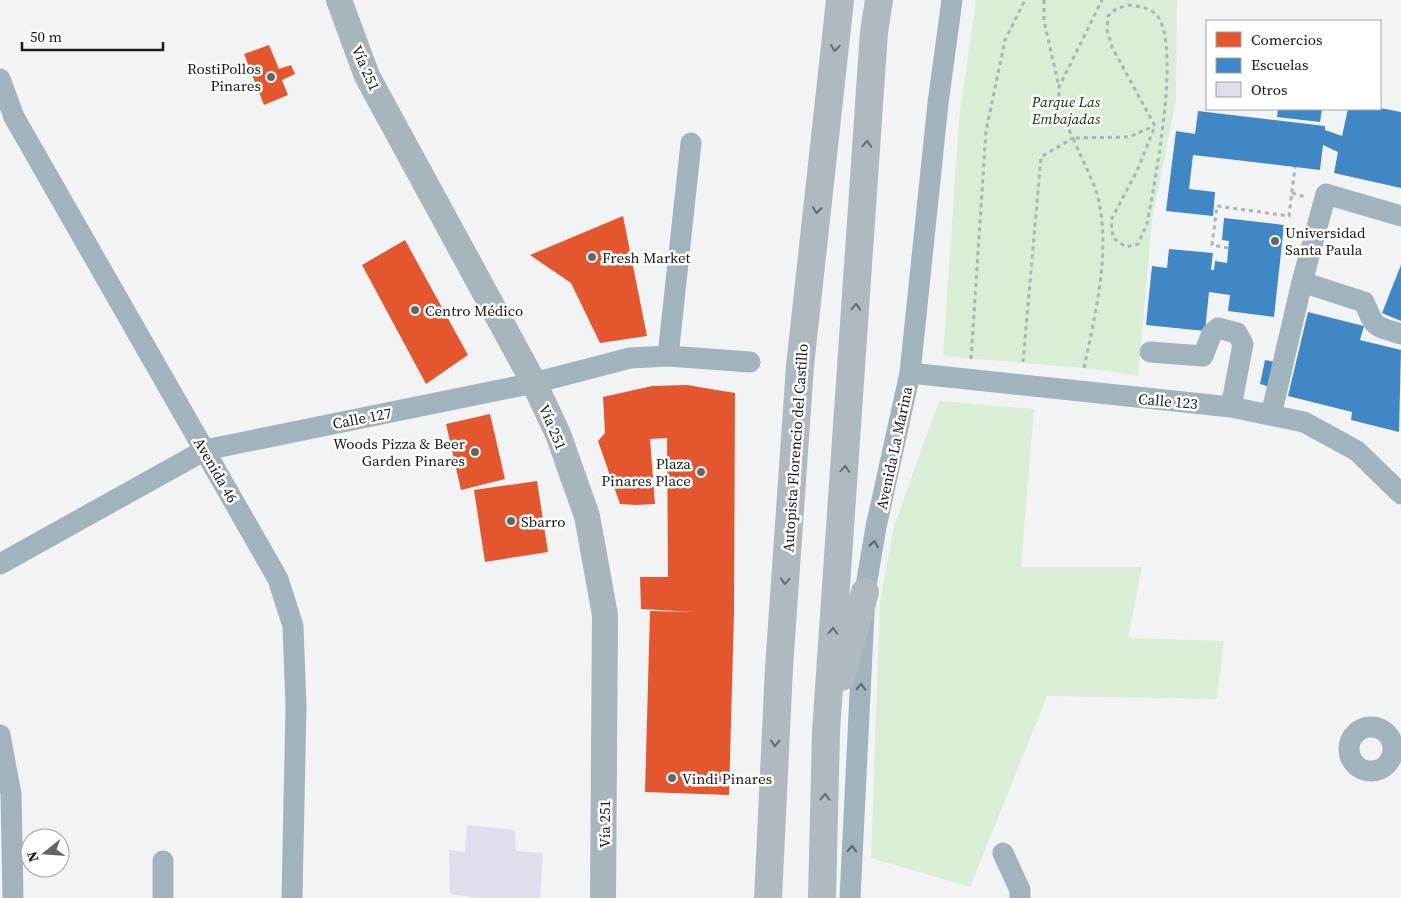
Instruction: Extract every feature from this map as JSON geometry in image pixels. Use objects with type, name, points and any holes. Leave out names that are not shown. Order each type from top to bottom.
[{"type":"highway","name":"Autopista Florencio del Castillo","points":[[768,898],[779,668],[800,366],[840,0]]},
{"type":"highway","points":[[822,898],[826,732],[874,32],[879,0]]},
{"type":"highway","points":[[826,732],[865,592]]},
{"type":"main road","name":"Vía 251","points":[[340,0],[368,76],[534,383],[558,434],[587,516],[605,615],[603,898]]},
{"type":"street","name":"Avenida La Marina","points":[[850,898],[865,592],[876,527],[910,373],[938,103],[952,0]]},
{"type":"street","name":"Avenida 46","points":[[0,79],[14,117],[278,579],[293,626],[296,706],[292,898]]},
{"type":"street","points":[[668,356],[691,143]]},
{"type":"street","points":[[1271,415],[1285,347],[1326,194],[1401,216]]},
{"type":"street","points":[[1302,282],[1364,302],[1371,321],[1377,326],[1401,334]]},
{"type":"street","points":[[1150,352],[1203,356],[1212,333],[1218,328],[1237,333],[1243,344],[1231,406]]},
{"type":"street","name":"Calle 127","points":[[0,564],[205,450],[534,383],[630,358],[668,356],[750,362]]},
{"type":"street","name":"Calle 123","points":[[910,373],[1231,406],[1304,422],[1357,451],[1401,494]]},
{"type":"street","points":[[0,735],[10,794],[13,898]]},
{"type":"street","points":[[1004,853],[1020,890],[1020,898]]},
{"type":"street","points":[[163,861],[163,898]]},
{"type":"path","points":[[971,358],[986,131],[1005,40],[1025,0]]},
{"type":"path","points":[[1044,0],[1044,21],[1059,87],[1060,110],[1097,194],[1103,244],[1101,271],[1084,368]]},
{"type":"path","points":[[1059,87],[1102,0]]},
{"type":"path","points":[[1128,5],[1144,6],[1160,18],[1166,39],[1168,79],[1147,224],[1138,244],[1126,247],[1113,238],[1112,220],[1137,171],[1155,126],[1112,47],[1107,30],[1108,16],[1116,9],[1128,5]]},
{"type":"path","points":[[1022,362],[1041,157],[1072,138],[1130,137],[1155,126]]},
{"type":"path","points":[[1228,248],[1212,245],[1217,206],[1289,216],[1295,167]]},
{"type":"green space","name":"Parque Las Embajadas","points":[[976,0],[1177,0],[1176,100],[1152,221],[1138,376],[1084,368],[943,356],[959,119]]},
{"type":"green space","points":[[939,401],[1034,409],[1021,567],[1142,567],[1128,638],[1224,641],[1217,699],[1047,696],[970,887],[871,858],[880,602],[894,526]]},
{"type":"building: Comercios","name":"RostiPollos Pinares","points":[[269,45],[279,69],[291,65],[295,74],[282,80],[288,95],[264,105],[244,54]]},
{"type":"building: Comercios","points":[[623,216],[647,336],[600,343],[571,283],[530,255]]},
{"type":"building: Comercios","name":"Centro Médico","points":[[405,240],[468,355],[426,384],[362,265]]},
{"type":"building: Comercios","points":[[687,385],[735,393],[734,613],[729,795],[645,792],[650,611],[695,612],[641,609],[640,577],[668,577],[667,438],[650,439],[655,504],[636,505],[620,504],[598,441],[605,433],[603,397],[652,386]]},
{"type":"building: Comercios","name":"Woods Pizza & Beer Garden Pinares","points":[[490,414],[505,479],[461,490],[446,424]]},
{"type":"building: Comercios","name":"Sbarro","points":[[537,481],[548,552],[485,562],[474,490]]},
{"type":"building: Escuelas","points":[[1381,108],[1401,112],[1401,188],[1334,173],[1338,152],[1323,145],[1320,170],[1193,155],[1189,189],[1215,192],[1213,216],[1166,211],[1176,131],[1195,134],[1198,111],[1325,126],[1325,130],[1342,136],[1348,110],[1381,110]]},
{"type":"building: Escuelas","points":[[1278,110],[1322,110],[1320,122],[1277,117]]},
{"type":"building: Escuelas","points":[[1224,218],[1284,225],[1274,317],[1228,311],[1230,295],[1209,292],[1205,331],[1146,325],[1152,266],[1167,268],[1169,249],[1213,253],[1211,270],[1214,270],[1215,261],[1227,263],[1229,241],[1222,240]]},
{"type":"building: Escuelas","points":[[1401,265],[1401,321],[1382,313]]},
{"type":"building: Escuelas","points":[[1308,312],[1364,326],[1360,340],[1401,350],[1399,432],[1351,420],[1352,412],[1288,396]]},
{"type":"building: Escuelas","points":[[1265,360],[1276,362],[1270,387],[1260,384]]},
{"type":"building: Otros","points":[[467,825],[515,830],[516,851],[543,853],[540,898],[478,898],[450,894],[449,850],[465,852]]},
{"type":"place","name":"RostiPollos Pinares","points":[[271,77]]},
{"type":"place","name":"Universidad Santa Paula","points":[[1275,241]]},
{"type":"place","name":"Fresh Market","points":[[592,257]]},
{"type":"place","name":"Centro Médico","points":[[415,310]]},
{"type":"place","name":"Woods Pizza & Beer Garden Pinares","points":[[475,452]]},
{"type":"place","name":"Plaza Pinares Place","points":[[701,472]]},
{"type":"place","name":"Sbarro","points":[[511,521]]},
{"type":"place","name":"Vindi Pinares","points":[[672,778]]}]
